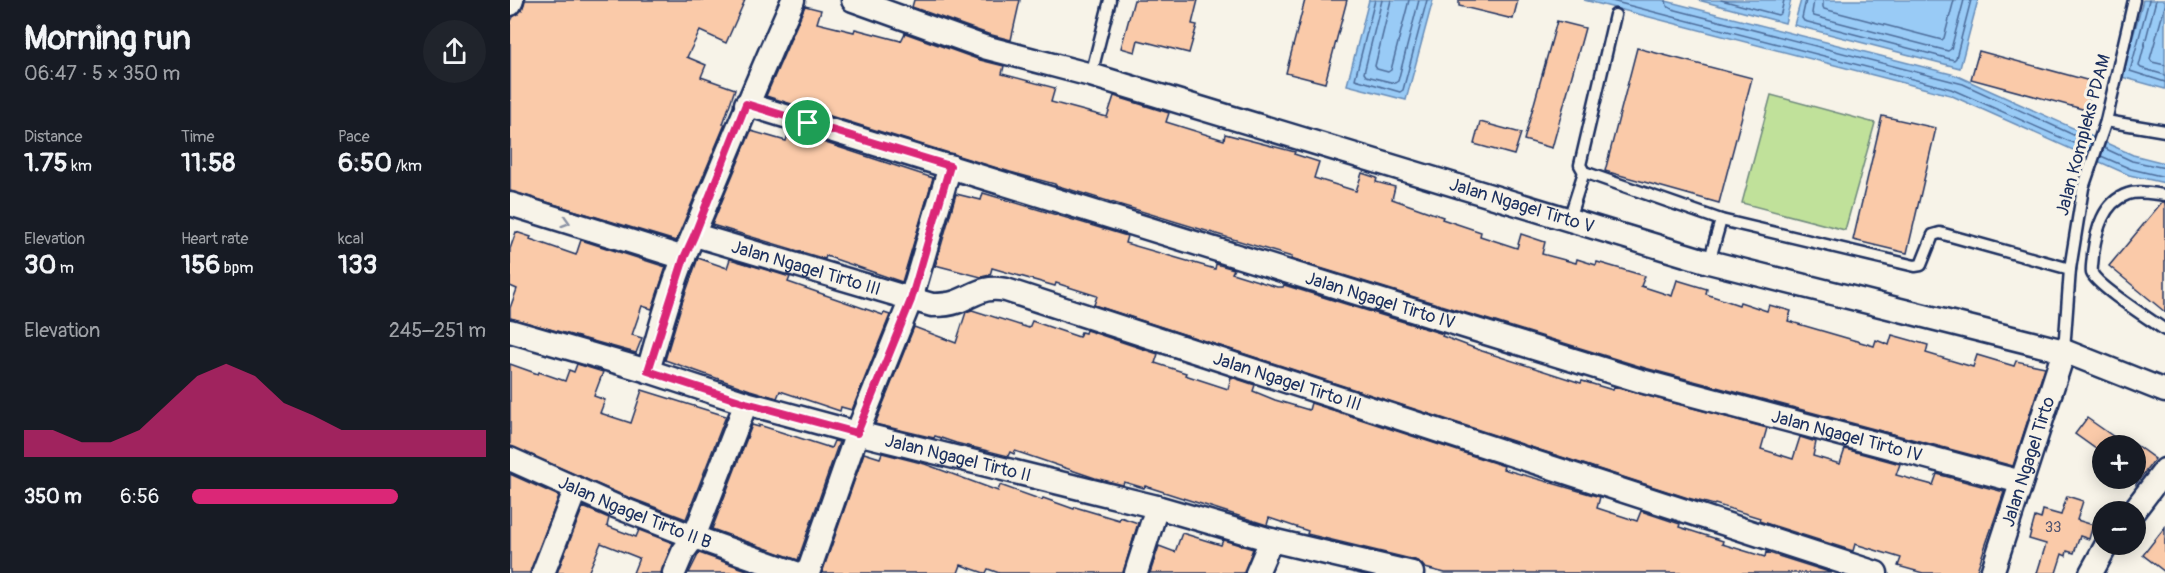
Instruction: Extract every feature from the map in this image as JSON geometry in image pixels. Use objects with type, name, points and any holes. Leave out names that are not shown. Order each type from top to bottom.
[{"type":"street","points":[[510,4],[512,0]]},
{"type":"street","points":[[648,371],[684,258],[746,104],[793,0]]},
{"type":"street","name":"Jalan Ngagel Tirto V","points":[[853,0],[984,47],[1091,75],[1710,262],[2064,351],[2165,391]]},
{"type":"street","name":"Jalan Ngagel Tirto IV","points":[[746,104],[1641,381],[2021,482]]},
{"type":"street","points":[[808,573],[857,433],[911,300],[950,166]]},
{"type":"street","points":[[510,204],[684,258]]},
{"type":"street","name":"Jalan Ngagel Tirto III","points":[[694,236],[932,305],[954,303],[984,289],[1006,290],[1876,573]]},
{"type":"street","name":"Jalan Ngagel Tirto II","points":[[510,331],[648,371],[746,403],[857,433],[1157,507],[1271,540],[1412,573]]},
{"type":"street","name":"Jalan Ngagel Tirto","points":[[1992,573],[2064,351]]},
{"type":"street","points":[[675,573],[683,552],[694,537],[746,403]]},
{"type":"street","name":"Jalan Ngagel Tirto II B","points":[[510,459],[615,506],[796,573]]},
{"type":"street","points":[[2141,501],[2165,470]]},
{"type":"street","points":[[543,573],[576,488]]},
{"type":"street","points":[[1136,573],[1157,507]]},
{"type":"street","points":[[1257,573],[1271,540]]},
{"type":"street","points":[[2091,573],[2102,555]]},
{"type":"lane","points":[[1091,75],[1110,0]]},
{"type":"lane","name":"Jalan Kompleks PDAM","points":[[2064,351],[2070,269],[2083,188],[2106,121],[2134,0]]},
{"type":"lane","points":[[1615,15],[1580,165],[1584,172],[1721,220],[1915,266],[1921,265],[1933,236],[1940,233],[2070,269]]},
{"type":"lane","points":[[2106,121],[2165,131]]},
{"type":"lane","points":[[1569,219],[1584,172]]},
{"type":"lane","points":[[2165,195],[2129,193],[2112,203],[2102,216],[2095,244],[2092,273],[2103,285],[2165,330]]},
{"type":"lane","points":[[1710,262],[1721,220]]},
{"type":"green space","points":[[1771,95],[1875,123],[1845,230],[1742,203]]},
{"type":"water","points":[[1369,0],[1433,0],[1406,100],[1347,85]]},
{"type":"water","points":[[1584,0],[1662,0],[1955,75],[2133,155],[2165,163],[2165,183],[2129,175],[1950,95]]},
{"type":"water","points":[[1698,0],[1791,0],[1785,23]]},
{"type":"water","points":[[1801,0],[1978,0],[1960,68],[1794,25]]},
{"type":"water","points":[[2143,0],[2165,0],[2165,89],[2122,77]]},
{"type":"building","points":[[525,0],[745,0],[726,43],[700,31],[687,57],[706,65],[701,77],[735,89],[723,124],[725,124],[676,241],[510,191],[510,23],[513,17],[522,10]]},
{"type":"building","points":[[914,0],[1020,0],[1011,40],[912,7]]},
{"type":"building","points":[[1134,0],[1198,0],[1192,24],[1197,25],[1189,53],[1138,40],[1135,52],[1121,48]]},
{"type":"building","points":[[1305,0],[1347,0],[1325,83],[1286,73]]},
{"type":"building","points":[[1459,0],[1518,0],[1513,19],[1459,6]]},
{"type":"building","points":[[805,6],[821,10],[817,23],[854,32],[855,29],[901,41],[905,33],[980,60],[1004,66],[1002,74],[1055,88],[1051,102],[1107,117],[1114,96],[1169,113],[1166,122],[1224,140],[1225,134],[1295,152],[1294,154],[1319,162],[1314,178],[1356,191],[1362,173],[1377,178],[1376,182],[1395,187],[1392,199],[1481,232],[1480,236],[1517,248],[1521,234],[1545,242],[1542,254],[1576,263],[1577,259],[1596,265],[1597,262],[1645,276],[1641,286],[1672,296],[1677,280],[1707,289],[1706,294],[1739,305],[1740,302],[1767,311],[1769,305],[1791,311],[1788,321],[1874,346],[1876,340],[1889,345],[1892,335],[1928,345],[1926,353],[1973,367],[1977,355],[2014,366],[2016,361],[2045,367],[2013,466],[1645,368],[766,96]]},
{"type":"building","points":[[1557,21],[1585,28],[1552,148],[1524,140]]},
{"type":"building","points":[[1637,48],[1752,78],[1719,203],[1605,171]]},
{"type":"building","points":[[1979,51],[2094,82],[2086,110],[1971,79]]},
{"type":"building","points":[[1882,116],[1936,128],[1907,253],[1853,240]]},
{"type":"building","points":[[1480,122],[1521,133],[1514,155],[1474,144]]},
{"type":"building","points":[[751,131],[786,141],[789,131],[933,178],[902,282],[826,256],[825,259],[712,225]]},
{"type":"building","points":[[983,193],[1127,236],[1125,243],[1215,269],[1216,264],[1234,269],[1232,273],[1277,287],[1284,285],[1443,334],[1442,336],[1482,351],[1581,383],[1582,381],[1613,390],[1614,387],[1767,428],[1761,449],[1793,459],[1800,437],[1816,442],[1813,456],[1840,464],[1845,449],[1900,464],[1896,475],[1933,485],[1937,474],[2004,492],[1976,573],[1923,573],[1898,566],[1901,558],[1855,544],[1853,551],[1759,521],[1760,518],[1688,498],[1094,305],[1097,296],[1056,283],[1055,286],[992,268],[990,275],[981,277],[936,265],[956,194],[981,200]]},
{"type":"building","points":[[2162,202],[2165,202],[2165,312],[2109,266]]},
{"type":"building","points":[[516,232],[576,255],[581,240],[666,267],[652,309],[642,306],[632,335],[642,338],[636,353],[510,318],[510,308],[517,289],[510,286],[510,249]]},
{"type":"building","points":[[698,258],[727,268],[730,259],[790,277],[788,282],[883,315],[884,313],[890,315],[852,410],[841,407],[840,411],[780,391],[777,398],[665,360]]},
{"type":"building","points":[[972,310],[1029,328],[1032,321],[1079,337],[1081,332],[1085,333],[1086,330],[1158,354],[1155,363],[1186,373],[1185,375],[1228,389],[1231,377],[1255,385],[1253,391],[1275,400],[1309,410],[1311,403],[1504,466],[1503,469],[1600,497],[1597,508],[1637,521],[1641,511],[1680,524],[1679,527],[1723,541],[1722,544],[1765,557],[1766,552],[1832,573],[1445,573],[1425,568],[1415,560],[1307,534],[1308,531],[1269,518],[1267,525],[1145,486],[1144,488],[1124,482],[1123,485],[1095,478],[1015,451],[1014,454],[1010,452],[1008,456],[935,436],[934,438],[875,424],[914,327],[956,343],[966,312]]},
{"type":"building","points":[[510,364],[565,381],[569,370],[574,372],[577,364],[603,372],[594,396],[605,400],[600,413],[631,423],[642,390],[726,416],[686,519],[620,494],[510,446]]},
{"type":"building","points":[[2087,418],[2111,435],[2092,435],[2092,446],[2075,434]]},
{"type":"building","points":[[752,425],[759,427],[759,425],[831,448],[834,441],[839,442],[798,560],[712,529]]},
{"type":"building","points":[[2146,452],[2155,459],[2146,471]]},
{"type":"building","points":[[864,453],[880,458],[882,453],[925,464],[998,491],[1000,485],[1074,509],[1075,507],[1138,523],[1123,573],[999,573],[988,569],[984,573],[961,565],[958,573],[822,573]]},
{"type":"building","points":[[510,474],[559,496],[530,573],[510,573]]},
{"type":"building","points":[[2067,496],[2083,501],[2077,520],[2092,525],[2089,539],[2080,536],[2074,553],[2067,551],[2066,556],[2062,554],[2056,573],[2037,573],[2046,544],[2029,539],[2035,517],[2041,519],[2043,510],[2061,515]]},
{"type":"building","points":[[583,507],[609,518],[607,526],[636,537],[639,530],[673,543],[661,573],[633,573],[639,558],[601,543],[588,573],[557,573]]},
{"type":"building","points":[[2165,527],[2165,572],[2143,555],[2146,555],[2146,551]]},
{"type":"building","points":[[1182,533],[1221,545],[1223,540],[1253,549],[1244,573],[1150,573],[1159,546],[1175,552]]},
{"type":"building","points":[[699,553],[755,573],[689,573]]},
{"type":"route","points":[[746,104],[808,123],[950,166],[911,300],[857,433],[746,403],[648,371],[684,258],[746,104]]}]
